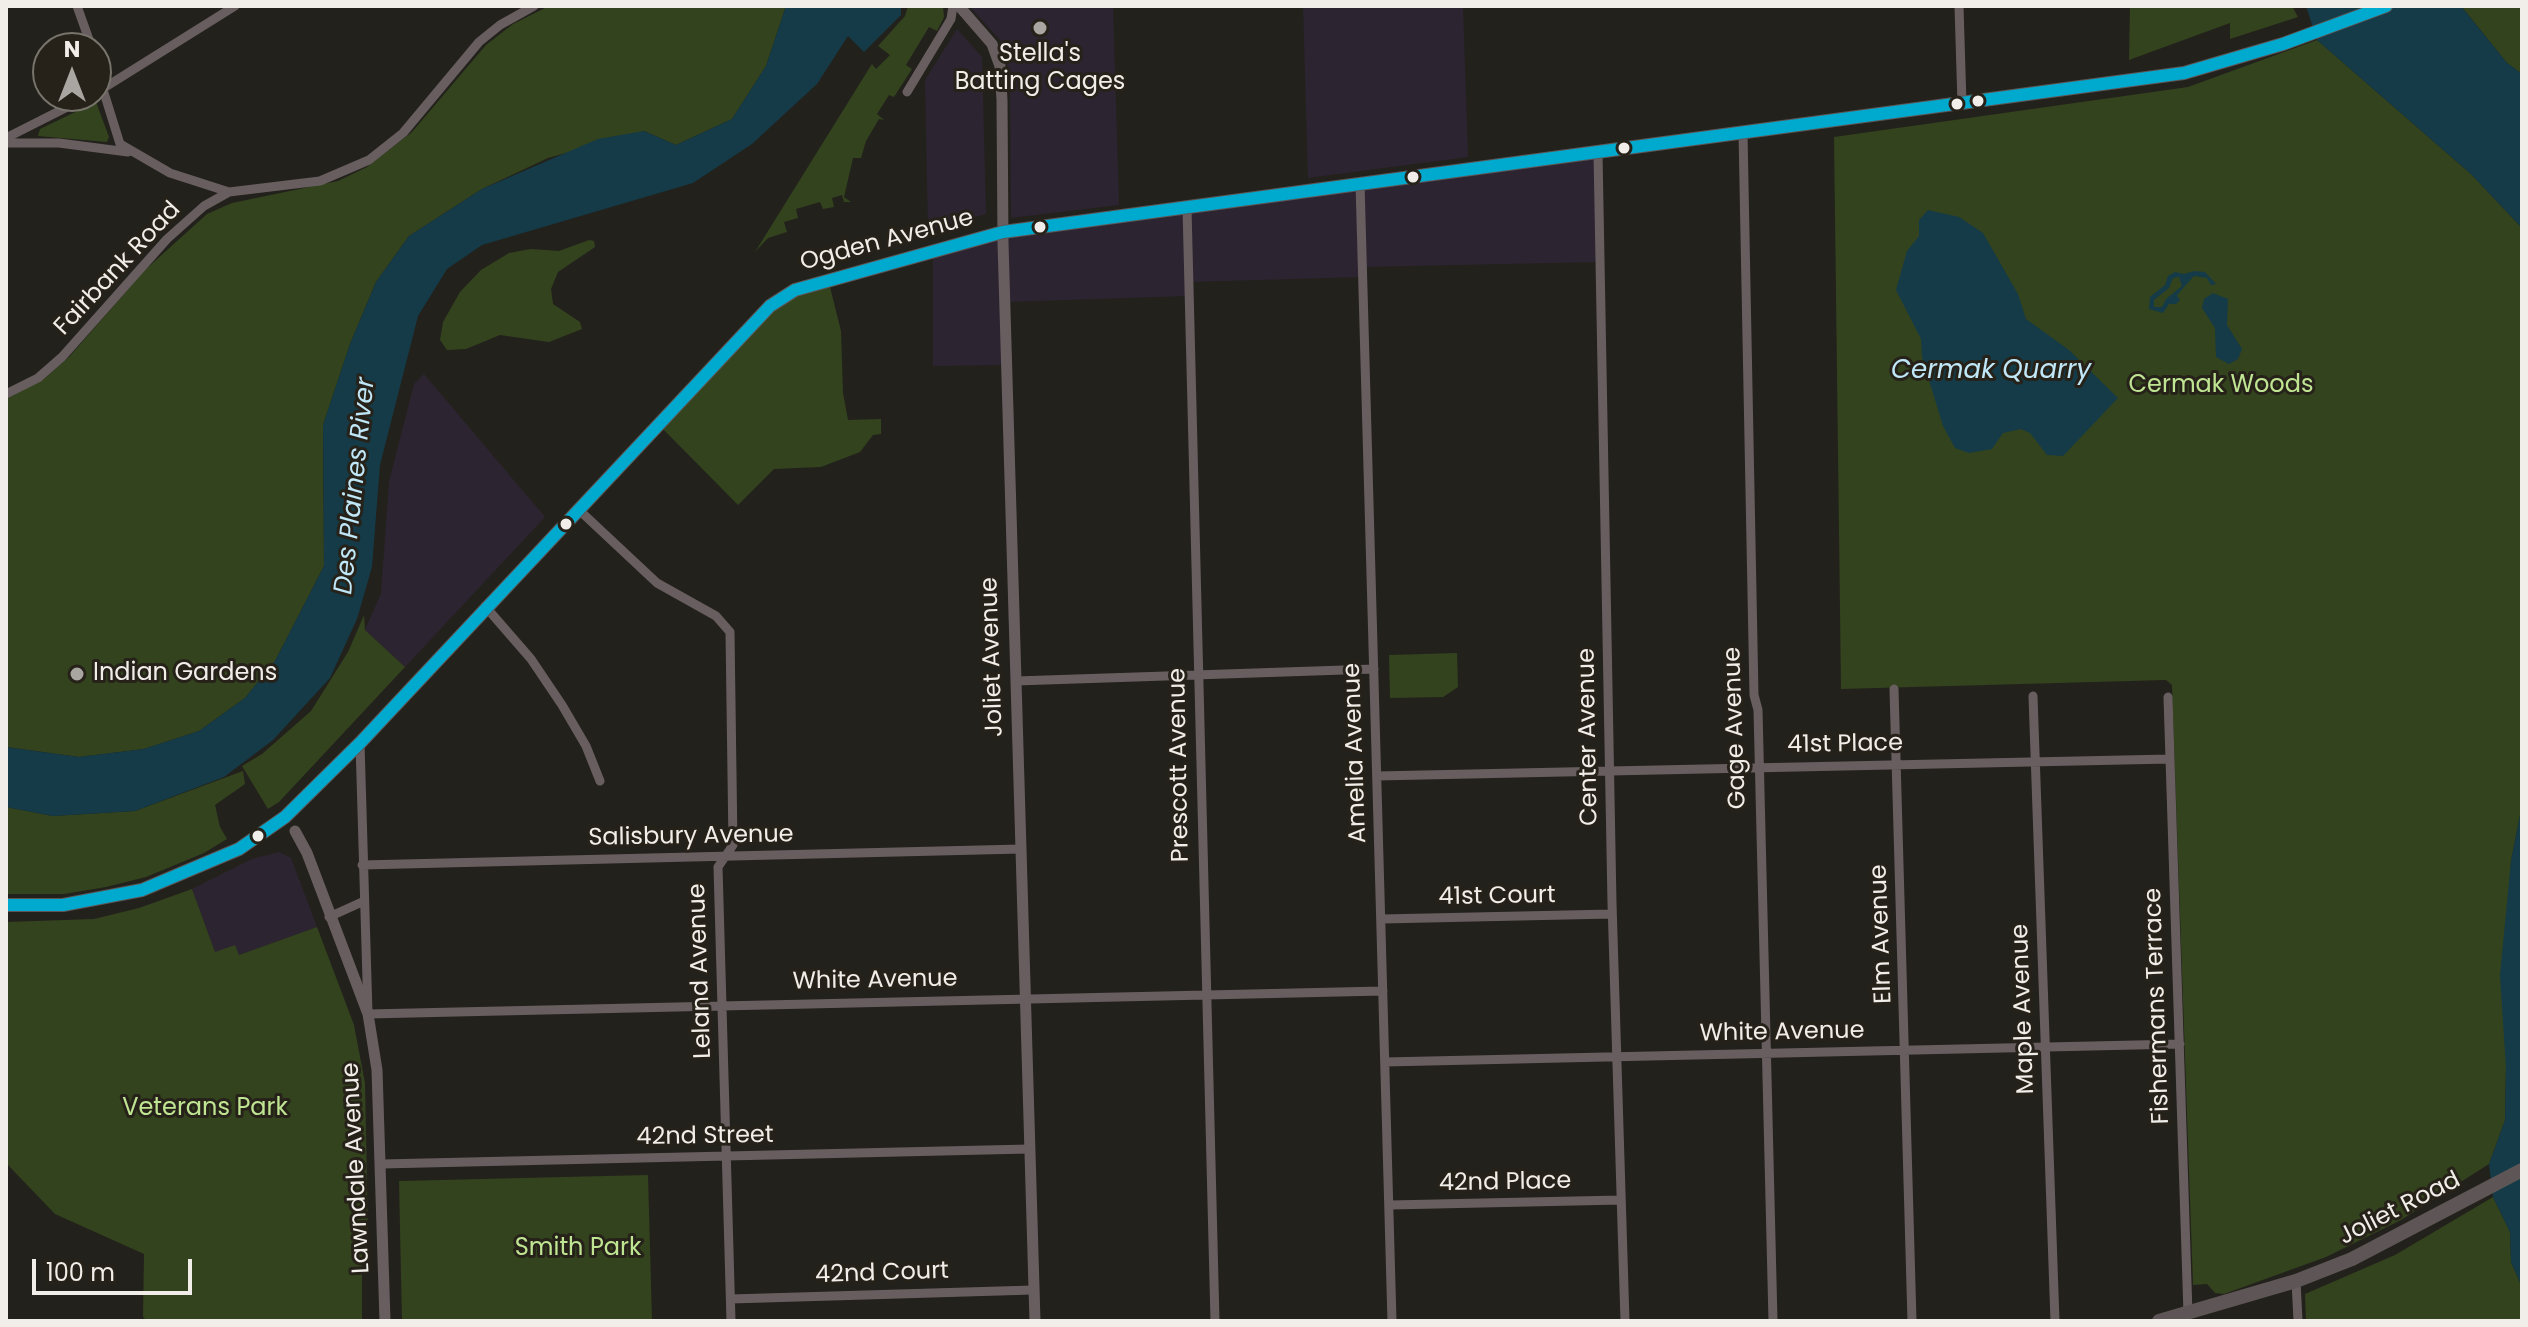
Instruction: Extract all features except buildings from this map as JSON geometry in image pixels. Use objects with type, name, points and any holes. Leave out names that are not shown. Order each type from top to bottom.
[{"type":"main road","name":"Ogden Avenue","points":[[6,905],[63,905],[142,890],[239,849],[285,817],[360,743],[577,508],[780,297],[795,290],[1003,232],[2184,73],[2283,44],[2386,6]]},
{"type":"main road","name":"Joliet Road","points":[[2159,1321],[2296,1281],[2352,1259],[2522,1170]]},
{"type":"street","points":[[77,6],[86,32]]},
{"type":"street","points":[[112,82],[235,6]]},
{"type":"street","name":"Fairbank Road","points":[[6,394],[38,378],[62,357],[167,239],[204,206],[229,192],[320,181],[369,160],[403,133],[479,42],[534,6]]},
{"type":"street","points":[[907,92],[956,6]]},
{"type":"street","name":"Joliet Avenue","points":[[956,6],[992,44],[1000,66],[1035,1321]]},
{"type":"street","points":[[1959,6],[1962,104]]},
{"type":"street","points":[[6,140],[59,112]]},
{"type":"street","points":[[106,112],[114,135],[128,152]]},
{"type":"street","name":"Gage Avenue","points":[[1743,133],[1773,1321]]},
{"type":"street","points":[[6,140],[128,152],[170,173],[229,192]]},
{"type":"street","name":"Center Avenue","points":[[1598,153],[1612,914],[1625,1321]]},
{"type":"street","name":"Amelia Avenue","points":[[1360,183],[1392,1321]]},
{"type":"street","name":"Prescott Avenue","points":[[1187,208],[1215,1321]]},
{"type":"street","name":"Leland Avenue","points":[[577,508],[657,583],[716,616],[728,627],[733,845],[718,867],[731,1321]]},
{"type":"street","points":[[485,606],[531,659],[562,705],[586,746],[600,781]]},
{"type":"street","points":[[1016,681],[1374,669]]},
{"type":"street","name":"Elm Avenue","points":[[1894,689],[1912,1321]]},
{"type":"street","name":"Maple Avenue","points":[[2033,696],[2055,1321]]},
{"type":"street","name":"Fishermans Terrace","points":[[2168,697],[2188,1314]]},
{"type":"street","name":"Lawndale Avenue","points":[[360,743],[362,902],[368,1014],[377,1070],[385,1321]]},
{"type":"street","name":"41st Place","points":[[1377,776],[2170,759]]},
{"type":"street","name":"Lawndale Avenue","points":[[285,817],[307,853],[368,1014]]},
{"type":"street","name":"Salisbury Avenue","points":[[362,865],[1021,849]]},
{"type":"street","points":[[329,917],[362,902]]},
{"type":"street","name":"41st Court","points":[[1382,919],[1612,914]]},
{"type":"street","name":"White Avenue","points":[[368,1014],[1383,991]]},
{"type":"street","name":"White Avenue","points":[[1385,1062],[2180,1044]]},
{"type":"street","name":"42nd Street","points":[[382,1164],[1029,1149]]},
{"type":"street","name":"42nd Place","points":[[1390,1205],[1621,1200]]},
{"type":"street","points":[[2296,1281],[2298,1321]]},
{"type":"street","name":"42nd Court","points":[[731,1299],[1033,1290]]},
{"type":"shaded area","points":[[969,6],[1113,6],[1119,205],[1011,218],[1010,84],[1006,58],[1000,40]]},
{"type":"shaded area","points":[[1303,6],[1463,6],[1468,157],[1308,178]]},
{"type":"shaded area","points":[[957,29],[982,57],[986,214],[928,231],[925,80]]},
{"type":"shaded area","points":[[1596,155],[1597,262],[1364,267],[1363,277],[1189,282],[1188,296],[1005,302],[1006,365],[933,366],[933,254],[1006,234]]},
{"type":"shaded area","points":[[424,374],[545,517],[405,667],[365,630],[381,593],[389,482],[414,384]]},
{"type":"shaded area","points":[[279,852],[291,858],[317,927],[239,955],[215,952],[192,889],[252,859]]},
{"type":"green space","points":[[549,6],[786,6],[766,66],[732,119],[676,145],[644,131],[548,158],[482,189],[409,236],[376,282],[350,344],[323,425],[324,566],[275,661],[245,698],[199,731],[144,749],[79,757],[6,747],[6,399],[44,379],[69,357],[145,270],[207,214],[232,203],[338,181],[367,167],[412,132],[486,45],[513,24]]},
{"type":"green space","points":[[908,6],[943,6],[944,17],[937,31],[929,27],[906,65],[912,69],[894,97],[889,95],[877,114],[884,120],[879,119],[866,141],[861,158],[853,158],[844,197],[851,202],[844,202],[842,195],[832,198],[834,207],[823,209],[820,202],[796,209],[798,218],[784,222],[787,232],[768,238],[755,252],[872,64],[876,69],[890,55],[878,46],[905,16]]},
{"type":"green space","points":[[2130,6],[2292,6],[2298,17],[2230,39],[2230,23],[2129,60]]},
{"type":"green space","points":[[2461,6],[2522,6],[2522,74],[2507,63]]},
{"type":"green space","name":"Cermak Woods","points":[[2317,40],[2471,174],[2522,228],[2522,805],[2511,861],[2505,1120],[2489,1164],[2401,1220],[2326,1257],[2224,1294],[2215,1293],[2207,1284],[2193,1285],[2172,685],[2166,680],[1841,689],[1834,137],[2188,87]]},
{"type":"green space","points":[[75,112],[100,112],[109,137],[107,142],[38,136],[40,129]]},
{"type":"green space","points":[[594,241],[595,247],[558,272],[551,289],[553,304],[580,322],[582,329],[549,342],[500,335],[466,349],[447,350],[440,340],[443,322],[460,292],[481,270],[509,253],[531,249],[559,251]]},
{"type":"green space","points":[[829,283],[841,331],[843,393],[848,420],[881,419],[881,434],[873,435],[860,452],[821,467],[774,469],[738,505],[659,425],[772,307]]},
{"type":"green space","points":[[364,615],[365,630],[405,667],[279,802],[268,809],[242,766],[262,754],[311,711],[348,652]]},
{"type":"green space","points":[[1457,653],[1458,687],[1443,697],[1390,698],[1389,655]]},
{"type":"green space","points":[[243,771],[245,784],[215,805],[220,827],[227,839],[204,853],[146,877],[106,887],[64,894],[6,894],[6,807],[53,816],[135,811]]},
{"type":"green space","name":"Veterans Park","points":[[192,889],[215,952],[235,945],[239,955],[317,927],[354,1025],[365,1083],[368,1236],[362,1247],[362,1321],[147,1321],[143,1317],[144,1254],[55,1214],[6,1163],[6,922],[94,919],[139,908]]},
{"type":"green space","name":"Smith Park","points":[[648,1175],[652,1321],[402,1321],[399,1181]]},
{"type":"green space","points":[[2493,1197],[2510,1232],[2511,1262],[2522,1287],[2522,1321],[2306,1321],[2305,1294],[2395,1255]]},
{"type":"water","name":"Des Plaines River","points":[[786,6],[901,6],[901,15],[864,52],[848,36],[817,84],[752,144],[693,183],[482,245],[447,269],[418,316],[380,465],[372,567],[357,619],[330,678],[273,740],[224,777],[135,811],[53,816],[6,807],[6,747],[79,757],[144,749],[199,731],[245,698],[275,661],[324,566],[323,425],[350,344],[376,282],[409,236],[482,189],[598,139],[644,131],[676,145],[732,119],[766,66]]},
{"type":"water","points":[[2306,6],[2461,6],[2507,63],[2522,74],[2522,228],[2471,174],[2317,40]]},
{"type":"water","name":"Cermak Quarry","points":[[1928,210],[1959,217],[1983,233],[2018,294],[2026,319],[2069,350],[2118,398],[2063,456],[2047,455],[2030,433],[2021,429],[2003,433],[1992,449],[1969,453],[1955,448],[1943,426],[1922,357],[1921,339],[1896,290],[1907,251],[1919,236],[1919,220]]},
{"type":"water","points":[[2175,272],[2205,272],[2216,284],[2211,285],[2207,278],[2194,276],[2177,295],[2180,300],[2176,304],[2169,304],[2163,313],[2149,309],[2150,297],[2165,285],[2168,276]],"holes":[[[2179,277],[2182,286],[2166,299],[2162,307],[2154,307],[2154,300],[2169,288],[2173,278]]]},
{"type":"water","points":[[2213,293],[2228,299],[2227,325],[2242,349],[2238,359],[2229,364],[2216,357],[2215,328],[2202,308],[2204,299]]},
{"type":"water","points":[[2522,805],[2522,1287],[2511,1262],[2510,1232],[2493,1197],[2489,1164],[2505,1120],[2506,1068],[2500,975],[2511,861]]},
{"type":"transit line","points":[[6,905],[63,905],[142,890],[239,849],[285,817],[360,743],[770,306],[795,290],[1003,232],[2184,73],[2283,44],[2386,6]]},
{"type":"place","name":"Stella's Batting Cages","points":[[1040,28]]},
{"type":"place","name":"Indian Gardens","points":[[77,674]]}]
